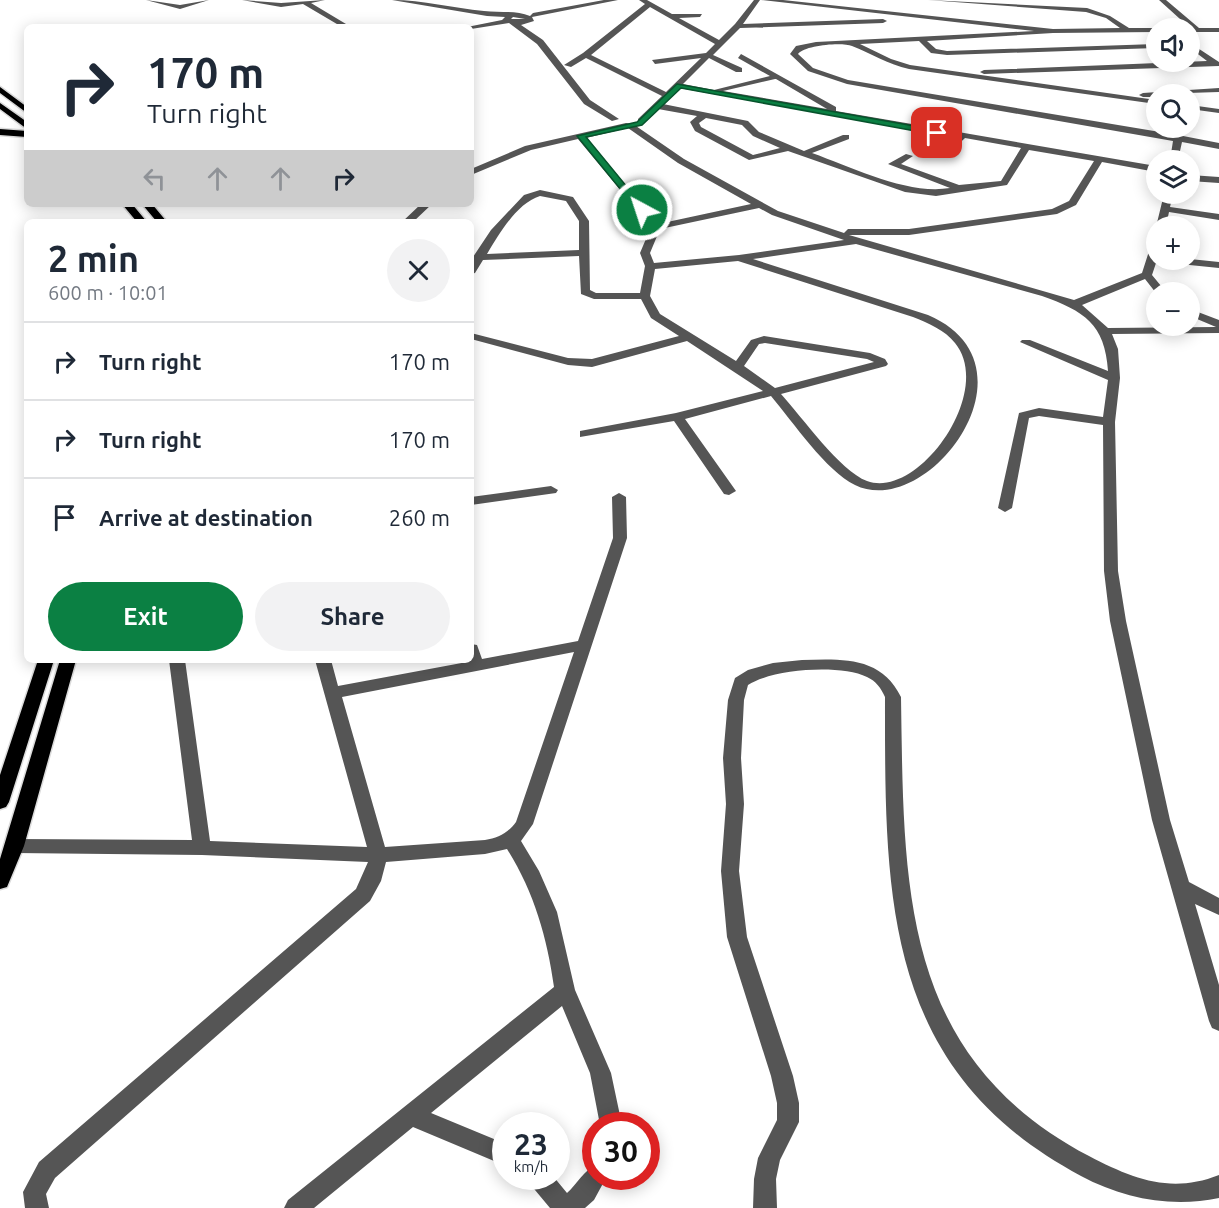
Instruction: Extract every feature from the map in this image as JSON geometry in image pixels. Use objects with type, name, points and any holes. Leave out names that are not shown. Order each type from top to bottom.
[{"type":"main road","points":[[0,89],[24,109]]},
{"type":"main road","points":[[3,114],[24,123]]},
{"type":"main road","points":[[0,132],[24,134]]},
{"type":"main road","points":[[130,207],[140,219]]},
{"type":"main road","points":[[150,207],[160,219]]},
{"type":"main road","points":[[0,802],[45,663]]},
{"type":"main road","points":[[0,881],[15,846],[67,663]]},
{"type":"street","points":[[149,0],[182,7],[206,0]]},
{"type":"street","points":[[245,0],[264,4],[305,3],[322,0]]},
{"type":"street","points":[[395,0],[510,19],[533,19],[615,0]]},
{"type":"street","points":[[430,6],[441,0]]},
{"type":"street","points":[[474,163],[504,149],[632,120],[657,107],[738,26],[757,0]]},
{"type":"street","points":[[764,0],[1053,31]]},
{"type":"street","points":[[931,0],[1097,12]]},
{"type":"street","points":[[1082,0],[1127,30]]},
{"type":"street","points":[[1162,0],[1181,18]]},
{"type":"street","points":[[568,64],[586,55],[645,2],[719,43]]},
{"type":"street","points":[[305,3],[341,24]]},
{"type":"street","points":[[533,19],[551,3]]},
{"type":"street","points":[[474,26],[510,19],[542,5]]},
{"type":"street","points":[[668,16],[700,15]]},
{"type":"street","points":[[738,26],[887,20],[912,16]]},
{"type":"street","points":[[510,19],[540,42],[574,88],[594,107],[615,120]]},
{"type":"street","points":[[1146,30],[1053,31],[922,40],[850,42],[806,45],[795,50],[794,54],[805,67],[814,72],[847,82],[1146,133]]},
{"type":"street","points":[[1200,30],[1219,30]]},
{"type":"street","points":[[545,34],[598,102],[632,120],[648,136],[681,161],[759,205],[858,241],[1039,291],[1074,304],[1105,331],[1112,349],[1114,378],[1109,423],[1111,571],[1118,621],[1161,820],[1217,1009]]},
{"type":"street","points":[[922,40],[934,51],[947,54],[1146,46]]},
{"type":"street","points":[[850,42],[900,65],[1146,101]]},
{"type":"street","points":[[1200,52],[1216,62]]},
{"type":"street","points":[[586,55],[669,96]]},
{"type":"street","points":[[655,62],[708,55],[739,70]]},
{"type":"street","points":[[741,56],[843,115]]},
{"type":"street","points":[[964,74],[1010,69],[1216,62]]},
{"type":"street","points":[[1010,69],[1000,76],[1011,82]]},
{"type":"street","points":[[712,91],[775,77]]},
{"type":"street","points":[[680,86],[712,91],[754,107],[843,115],[1146,167]]},
{"type":"street","points":[[1131,99],[1156,93],[1219,90]]},
{"type":"street","points":[[594,107],[595,117]]},
{"type":"street","points":[[657,107],[745,123],[756,134],[788,148],[909,190],[951,192],[958,188],[1004,183],[1026,148]]},
{"type":"street","points":[[745,123],[754,107]]},
{"type":"street","points":[[1200,108],[1219,111]]},
{"type":"street","points":[[704,115],[694,122],[698,129],[744,156],[759,158],[788,148]]},
{"type":"street","points":[[568,134],[615,120],[632,120]]},
{"type":"street","points":[[474,171],[528,148],[580,136],[590,129],[659,144]]},
{"type":"street","points":[[580,136],[656,227]]},
{"type":"street","points":[[804,154],[846,137]]},
{"type":"street","points":[[946,153],[960,137]]},
{"type":"street","points":[[1176,150],[1178,138],[1219,146]]},
{"type":"street","points":[[909,156],[893,164],[958,188]]},
{"type":"street","points":[[823,230],[865,233],[909,231],[1037,215],[1065,208],[1080,193],[1099,159]]},
{"type":"street","points":[[1200,179],[1219,180]]},
{"type":"street","points":[[474,265],[495,232],[527,197],[540,193],[561,196],[573,203],[584,221],[585,292],[594,296],[645,296]]},
{"type":"street","points":[[1163,216],[1166,204]]},
{"type":"street","points":[[656,227],[759,205]]},
{"type":"street","points":[[400,219],[414,207]]},
{"type":"street","points":[[410,219],[424,207]]},
{"type":"street","points":[[1165,209],[1219,217]]},
{"type":"street","points":[[656,227],[645,252],[650,266],[645,296],[655,316],[738,367],[775,394],[839,468],[859,482],[879,487],[893,485],[911,476],[942,451],[955,435],[967,414],[973,388],[972,369],[964,346],[957,338],[931,320],[739,258]]},
{"type":"street","points":[[909,231],[897,241],[899,245],[931,262]]},
{"type":"street","points":[[650,266],[739,258],[858,241]]},
{"type":"street","points":[[478,257],[586,253]]},
{"type":"street","points":[[1200,263],[1215,265],[1219,275]]},
{"type":"street","points":[[1074,304],[1146,275],[1149,270]]},
{"type":"street","points":[[1146,275],[1152,282]]},
{"type":"street","points":[[1200,316],[1219,324]]},
{"type":"street","points":[[1105,331],[1219,330]]},
{"type":"street","points":[[474,337],[568,361],[592,363],[688,337]]},
{"type":"street","points":[[584,434],[677,417],[775,394],[882,364],[881,361],[870,356],[764,339],[755,342],[738,367]]},
{"type":"street","points":[[1026,342],[1114,378]]},
{"type":"street","points":[[1005,508],[1023,416],[1039,412],[1109,423]]},
{"type":"street","points":[[677,417],[729,491]]},
{"type":"street","points":[[474,501],[551,490]]},
{"type":"street","points":[[15,846],[202,848],[378,855],[498,846],[520,832],[524,824],[620,538],[619,497]]},
{"type":"street","points":[[474,656],[583,645]]},
{"type":"street","points":[[177,663],[202,848]]},
{"type":"street","points":[[37,1208],[34,1192],[47,1170],[363,895],[376,870],[378,855],[324,663]]},
{"type":"street","points":[[333,693],[447,663]]},
{"type":"street","points":[[765,1208],[765,1179],[769,1158],[788,1122],[788,1102],[782,1076],[737,937],[730,871],[735,804],[732,758],[736,700],[741,682],[760,671],[792,667],[858,667],[873,673],[887,683],[893,697],[898,848],[905,916],[916,968],[934,1015],[964,1065],[1026,1131],[1074,1162],[1119,1183],[1169,1199],[1210,1192],[1219,1186]]},
{"type":"street","points":[[510,839],[532,871],[549,914],[558,943],[565,991],[602,1075],[610,1112]]},
{"type":"street","points":[[1181,887],[1219,907]]},
{"type":"street","points":[[296,1208],[565,991]]},
{"type":"street","points":[[409,1115],[492,1149]]},
{"type":"street","points":[[551,1190],[567,1208],[587,1190]]},
{"type":"route","points":[[642,210],[580,136],[639,124],[680,86],[937,133]]}]
